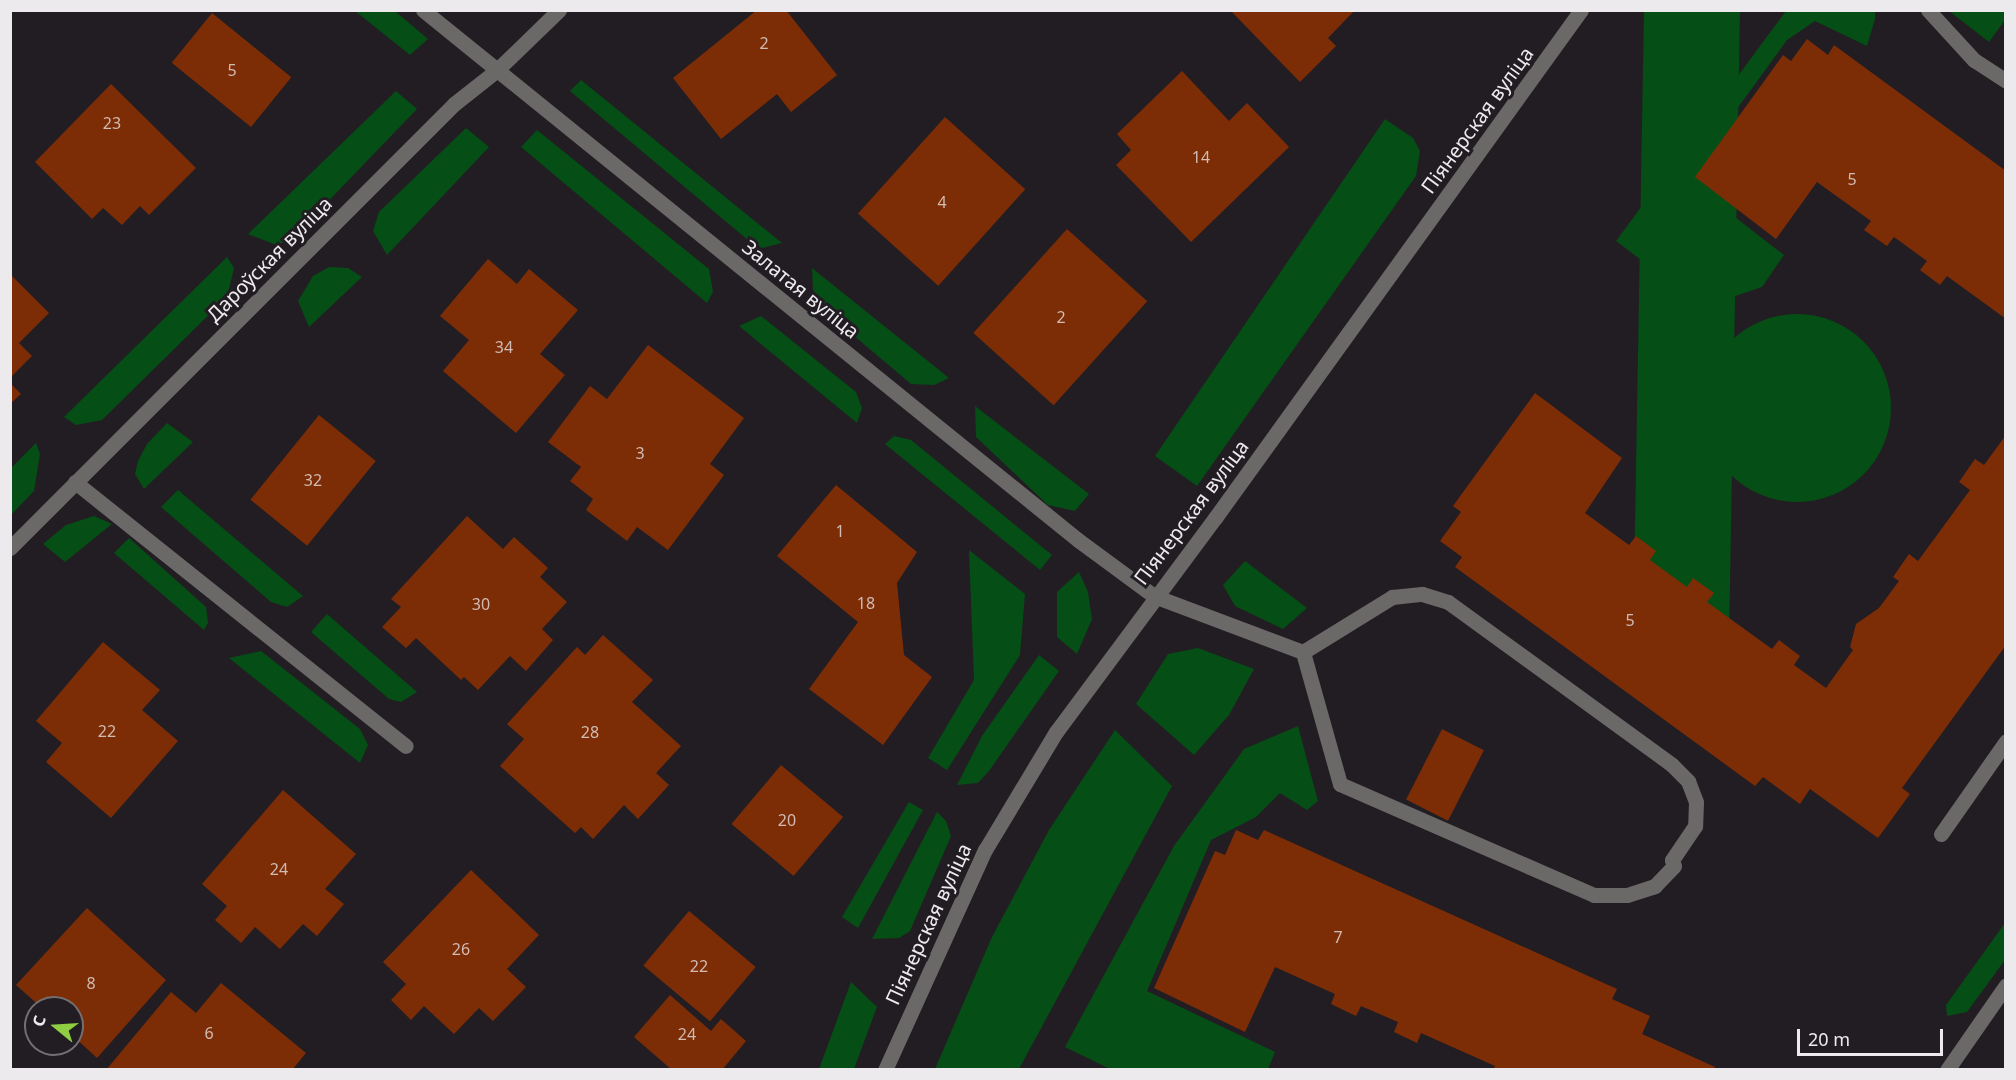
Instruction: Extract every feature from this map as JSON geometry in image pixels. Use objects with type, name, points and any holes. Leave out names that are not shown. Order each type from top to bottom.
[{"type":"street","name":"Залатая вуліца","points":[[423,10],[1078,540],[1154,596],[1303,652]]},
{"type":"street","name":"Дароўская вуліца","points":[[10,548],[454,104],[496,71],[559,10]]},
{"type":"street","name":"Піянерская вуліца","points":[[885,1070],[985,850],[1056,732],[1154,596],[1222,509],[1581,10]]},
{"type":"street","points":[[1928,10],[1974,60],[2006,81]]},
{"type":"street","points":[[75,482],[406,746]]},
{"type":"street","points":[[1422,594],[1448,602],[1672,765],[1688,781],[1696,802],[1695,826],[1672,860],[1674,866],[1655,886],[1628,895],[1594,896],[1340,784],[1303,652],[1392,597],[1422,594]]},
{"type":"street","points":[[1941,834],[2006,741]]},
{"type":"street","points":[[1947,1070],[2006,985]]},
{"type":"green space","points":[[1644,10],[1740,12],[1729,666],[1633,664]]},
{"type":"green space","points":[[355,11],[395,11],[428,39],[410,55]]},
{"type":"green space","points":[[1786,11],[1875,11],[1875,19],[1867,46],[1815,21],[1787,40],[1686,179],[1784,255],[1762,287],[1703,307],[1616,241]]},
{"type":"green space","points":[[1949,11],[2005,11],[2005,20],[1989,42]]},
{"type":"green space","points":[[581,80],[782,243],[762,248],[748,240],[570,91]]},
{"type":"green space","points":[[396,91],[417,109],[291,240],[276,245],[248,234]]},
{"type":"green space","points":[[1385,119],[1413,138],[1420,151],[1416,176],[1197,486],[1155,456]]},
{"type":"green space","points":[[466,128],[489,147],[387,255],[373,231],[379,212]]},
{"type":"green space","points":[[537,130],[709,269],[713,292],[707,303],[521,147]]},
{"type":"green space","points":[[227,257],[234,268],[227,297],[102,420],[76,425],[64,417]]},
{"type":"green space","points":[[329,267],[348,268],[362,277],[309,327],[298,301],[313,276]]},
{"type":"green space","points":[[812,268],[949,378],[934,385],[911,384],[820,307],[813,290]]},
{"type":"green space","points":[[1788,314],[1806,314],[1833,321],[1864,341],[1884,372],[1891,408],[1884,444],[1864,475],[1833,495],[1806,502],[1788,502],[1753,491],[1737,481],[1724,468],[1707,435],[1703,417],[1703,399],[1714,364],[1724,348],[1737,335],[1770,318]]},
{"type":"green space","points":[[761,316],[856,392],[862,408],[857,423],[739,326]]},
{"type":"green space","points":[[975,406],[1089,494],[1075,511],[1048,505],[976,437]]},
{"type":"green space","points":[[167,423],[193,442],[144,489],[135,474],[138,461],[147,444]]},
{"type":"green space","points":[[894,436],[911,440],[1052,555],[1040,570],[885,444]]},
{"type":"green space","points":[[36,443],[40,454],[34,491],[11,515],[11,468]]},
{"type":"green space","points":[[178,490],[303,596],[287,607],[271,602],[161,507]]},
{"type":"green space","points":[[94,516],[112,524],[65,562],[43,544],[66,525]]},
{"type":"green space","points":[[129,538],[206,607],[208,623],[204,630],[114,553]]},
{"type":"green space","points":[[969,550],[1025,594],[1020,655],[947,770],[928,758],[974,680]]},
{"type":"green space","points":[[1245,561],[1307,608],[1283,629],[1235,606],[1223,585]]},
{"type":"green space","points":[[1079,572],[1088,592],[1092,619],[1077,654],[1057,637],[1057,592]]},
{"type":"green space","points":[[327,614],[417,692],[401,702],[389,699],[311,632]]},
{"type":"green space","points":[[1198,648],[1254,669],[1229,715],[1194,755],[1136,704],[1168,654]]},
{"type":"green space","points":[[261,651],[360,729],[368,745],[360,763],[229,658]]},
{"type":"green space","points":[[1039,655],[1059,671],[989,771],[978,783],[957,785],[982,736]]},
{"type":"green space","points":[[1298,726],[1318,801],[1307,810],[1280,793],[1256,817],[1211,840],[1147,991],[1275,1052],[1268,1069],[1110,1069],[1065,1047],[1174,846],[1244,749]]},
{"type":"green space","points":[[1115,730],[1172,786],[1019,1069],[935,1069],[992,937],[1049,830]]},
{"type":"green space","points":[[909,802],[923,810],[858,928],[842,917]]},
{"type":"green space","points":[[937,812],[946,821],[951,836],[910,931],[899,938],[872,939]]},
{"type":"green space","points":[[2005,923],[2005,960],[1967,1012],[1947,1016],[1946,1005]]},
{"type":"green space","points":[[851,982],[877,1007],[854,1069],[819,1069]]},
{"type":"building","points":[[757,10],[786,10],[837,75],[791,112],[777,94],[721,139],[673,78]]},
{"type":"building","points":[[1230,10],[1355,10],[1328,38],[1336,46],[1300,82]]},
{"type":"building","points":[[212,13],[291,77],[251,127],[172,63]]},
{"type":"building","points":[[1807,39],[1828,55],[1834,45],[2006,171],[2006,319],[1947,276],[1940,285],[1920,270],[1927,261],[1894,237],[1887,246],[1864,230],[1871,221],[1817,182],[1776,239],[1695,177],[1783,55],[1791,61]]},
{"type":"building","points":[[1182,71],[1229,121],[1247,103],[1289,147],[1191,242],[1116,165],[1131,150],[1117,134]]},
{"type":"building","points":[[111,84],[196,168],[149,215],[140,206],[122,225],[103,208],[92,219],[35,162]]},
{"type":"building","points":[[945,117],[1025,189],[938,286],[858,214]]},
{"type":"building","points":[[1067,229],[1147,301],[1054,405],[973,333]]},
{"type":"building","points":[[488,259],[517,284],[529,269],[578,310],[540,354],[565,375],[516,433],[443,371],[469,340],[440,316]]},
{"type":"building","points":[[10,274],[49,313],[19,343],[32,356],[10,378]]},
{"type":"building","points":[[648,345],[744,418],[710,464],[724,475],[668,550],[637,527],[627,541],[586,510],[593,499],[570,481],[581,467],[548,442],[590,386],[607,399]]},
{"type":"building","points":[[10,383],[21,394],[10,404]]},
{"type":"building","points":[[1535,393],[1622,458],[1585,513],[1629,545],[1636,536],[1656,551],[1650,560],[1687,587],[1693,578],[1714,593],[1707,602],[1772,649],[1779,640],[1800,656],[1794,665],[1826,688],[1853,650],[1850,647],[1856,624],[1879,608],[1899,581],[1893,577],[1909,554],[1918,561],[1970,490],[1959,482],[1975,459],[1984,465],[2006,435],[2006,645],[1902,788],[1910,794],[1878,838],[1810,789],[1800,804],[1763,777],[1755,786],[1455,567],[1462,557],[1440,541],[1461,512],[1453,506]]},
{"type":"building","points":[[319,415],[376,461],[307,546],[250,500]]},
{"type":"building","points":[[836,485],[917,552],[897,583],[904,655],[932,677],[883,745],[809,689],[858,622],[777,556]]},
{"type":"building","points":[[467,516],[503,549],[514,537],[548,568],[540,577],[567,602],[542,629],[553,640],[526,671],[510,656],[478,690],[464,677],[461,680],[416,638],[406,648],[382,627],[401,607],[391,599]]},
{"type":"building","points":[[603,635],[653,680],[632,702],[681,746],[656,773],[669,785],[638,819],[624,805],[593,839],[581,827],[575,833],[500,766],[524,739],[507,724],[577,647],[585,655]]},
{"type":"building","points":[[103,642],[160,690],[142,710],[178,741],[111,818],[46,762],[62,743],[36,721]]},
{"type":"building","points":[[1442,729],[1484,750],[1448,821],[1406,799]]},
{"type":"building","points":[[781,765],[843,817],[794,876],[732,824]]},
{"type":"building","points":[[283,790],[356,854],[325,889],[344,904],[317,936],[303,924],[280,949],[255,927],[241,943],[215,920],[227,906],[202,884]]},
{"type":"building","points":[[1236,830],[1258,840],[1264,830],[1617,989],[1612,999],[1650,1016],[1642,1034],[1715,1067],[1714,1070],[1493,1070],[1495,1066],[1421,1033],[1417,1043],[1394,1032],[1398,1022],[1361,1006],[1356,1016],[1331,1004],[1335,994],[1275,967],[1245,1032],[1154,988],[1215,851],[1225,855]]},
{"type":"building","points":[[471,870],[539,935],[507,969],[526,987],[493,1021],[479,1008],[454,1034],[424,1006],[411,1020],[391,1000],[406,984],[383,962]]},
{"type":"building","points":[[87,908],[166,980],[97,1058],[84,1046],[84,996],[28,996],[16,985]]},
{"type":"building","points":[[689,911],[756,967],[710,1021],[643,965]]},
{"type":"building","points":[[221,983],[306,1053],[292,1070],[106,1070],[171,992],[196,1013]]},
{"type":"building","points":[[670,995],[711,1031],[721,1019],[746,1041],[722,1070],[672,1070],[634,1037]]}]
